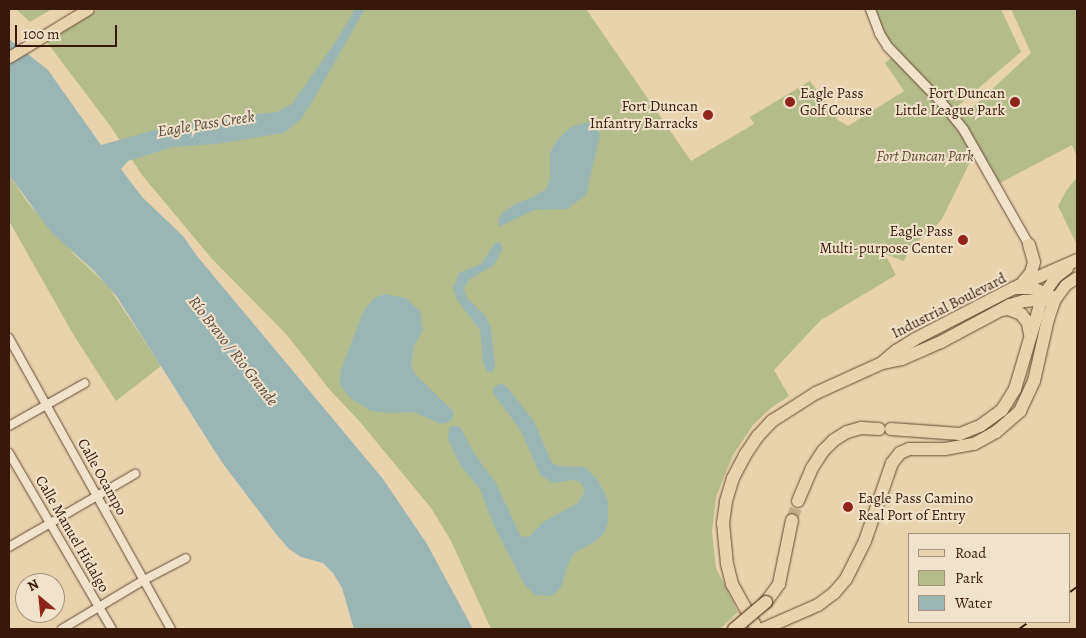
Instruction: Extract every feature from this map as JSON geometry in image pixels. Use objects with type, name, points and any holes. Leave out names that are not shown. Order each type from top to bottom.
[{"type":"highway","points":[[1029,245],[1046,261],[1074,262]]},
{"type":"highway","points":[[1014,287],[1033,268],[1034,256],[1029,245]]},
{"type":"highway","points":[[1014,287],[1074,262]]},
{"type":"highway","name":"Industrial Boulevard","points":[[882,363],[915,339],[1014,287],[1028,287],[1047,298]]},
{"type":"highway","points":[[798,501],[812,468],[822,452],[834,440],[847,432],[861,428],[946,434],[969,431],[992,418],[1010,400],[1015,389],[1030,334],[1047,298]]},
{"type":"highway","points":[[763,629],[779,621],[799,615],[818,605],[834,593],[846,579],[865,541],[892,463],[900,453],[909,449],[954,448],[974,444],[1010,422],[1020,411],[1027,399],[1047,298]]},
{"type":"highway","name":"Industrial Boulevard","points":[[757,629],[742,603],[727,564],[724,523],[726,501],[733,478],[745,455],[772,421],[816,393],[882,363],[902,358],[942,342],[998,310],[1024,301],[1047,298]]},
{"type":"highway","points":[[998,310],[1008,309],[1021,314],[1028,323],[1030,334]]},
{"type":"highway","points":[[969,431],[974,444]]},
{"type":"highway","points":[[734,629],[766,602],[779,584],[792,520]]},
{"type":"main road","points":[[9,57],[88,9]]},
{"type":"main road","points":[[1047,298],[1055,277],[1074,262]]},
{"type":"main road","points":[[1047,298],[1077,277]]},
{"type":"street","points":[[870,9],[878,33],[887,46],[942,103],[963,129],[1029,245]]},
{"type":"street","name":"Calle Ocampo","points":[[9,338],[171,629]]},
{"type":"street","points":[[9,426],[84,384]]},
{"type":"street","name":"Calle Manuel Hidalgo","points":[[9,453],[112,629]]},
{"type":"street","points":[[9,547],[50,521],[135,474]]},
{"type":"street","points":[[62,629],[98,606],[186,558]]},
{"type":"green space","points":[[16,9],[52,9],[30,22]]},
{"type":"green space","name":"Eagle Pass Golf Course","points":[[99,9],[586,9],[691,161],[754,124],[750,117],[810,81],[838,120],[848,126],[904,91],[885,63],[893,57],[945,111],[974,154],[942,219],[931,232],[911,245],[904,261],[885,254],[896,275],[821,320],[774,370],[789,396],[771,408],[753,425],[733,455],[716,497],[712,532],[716,568],[738,612],[720,629],[491,629],[451,541],[431,508],[360,422],[329,389],[287,335],[212,259],[142,175],[111,127],[46,41]]},
{"type":"green space","name":"Fort Duncan Park","points":[[875,9],[1001,9],[1021,52],[953,110],[885,36]]},
{"type":"green space","name":"Fort Duncan Park","points":[[1011,9],[1077,9],[1077,157],[1072,145],[1000,183],[961,118],[1031,53]]},
{"type":"green space","points":[[9,175],[28,203],[75,255],[108,286],[161,366],[116,401],[73,334],[9,221]]},
{"type":"green space","points":[[1077,177],[1077,245],[1058,206],[1066,191]]},
{"type":"water","points":[[355,9],[365,9],[301,119],[289,129],[283,133],[216,144],[173,147],[128,161],[121,169],[142,197],[183,236],[197,256],[383,479],[427,544],[473,629],[354,629],[342,588],[333,573],[323,563],[301,557],[289,549],[276,534],[221,461],[117,297],[94,271],[51,232],[9,175],[9,39],[48,70],[101,145],[180,123],[277,112],[292,104],[338,38]]},
{"type":"water","points":[[589,122],[596,126],[600,135],[586,195],[567,209],[534,210],[499,227],[498,220],[502,213],[515,204],[533,197],[546,189],[550,179],[550,152],[558,139],[571,127]]},
{"type":"water","points":[[499,242],[503,248],[494,265],[470,279],[464,288],[467,298],[485,315],[490,325],[495,362],[491,373],[486,370],[483,362],[480,330],[457,300],[453,288],[459,273],[482,263],[495,243]]},
{"type":"water","points":[[385,294],[406,298],[420,311],[423,331],[414,345],[411,365],[416,375],[453,411],[453,417],[449,422],[441,424],[413,412],[390,413],[371,411],[350,398],[340,385],[341,370],[363,312],[374,298]]},
{"type":"water","points":[[501,383],[507,387],[534,421],[552,463],[559,466],[585,467],[598,480],[608,501],[608,523],[604,533],[597,540],[573,554],[562,585],[557,592],[550,596],[535,595],[524,584],[494,526],[480,489],[460,465],[448,439],[449,428],[454,425],[460,427],[474,453],[496,483],[521,537],[530,536],[543,522],[578,503],[585,491],[580,482],[574,480],[553,483],[540,475],[521,431],[493,393],[493,388]]},
{"type":"tunnel","points":[[792,520],[798,501]]},
{"type":"railway","points":[[1071,591],[1077,587]]},
{"type":"railway","points":[[1019,629],[1028,623]]},
{"type":"place","name":"Eagle Pass Golf Course","points":[[790,102]]},
{"type":"place","name":"Fort Duncan Little League Park","points":[[1015,102]]},
{"type":"place","name":"Fort Duncan Infantry Barracks","points":[[708,115]]},
{"type":"place","name":"Eagle Pass Multi-purpose Center","points":[[963,240]]},
{"type":"place","name":"Eagle Pass Camino Real Port of Entry","points":[[848,507]]},
{"type":"water label","name":"Eagle Pass Creek","points":[[206,124]]},
{"type":"water label","name":"Río Bravo / Rio Grande","points":[[233,351]]}]
